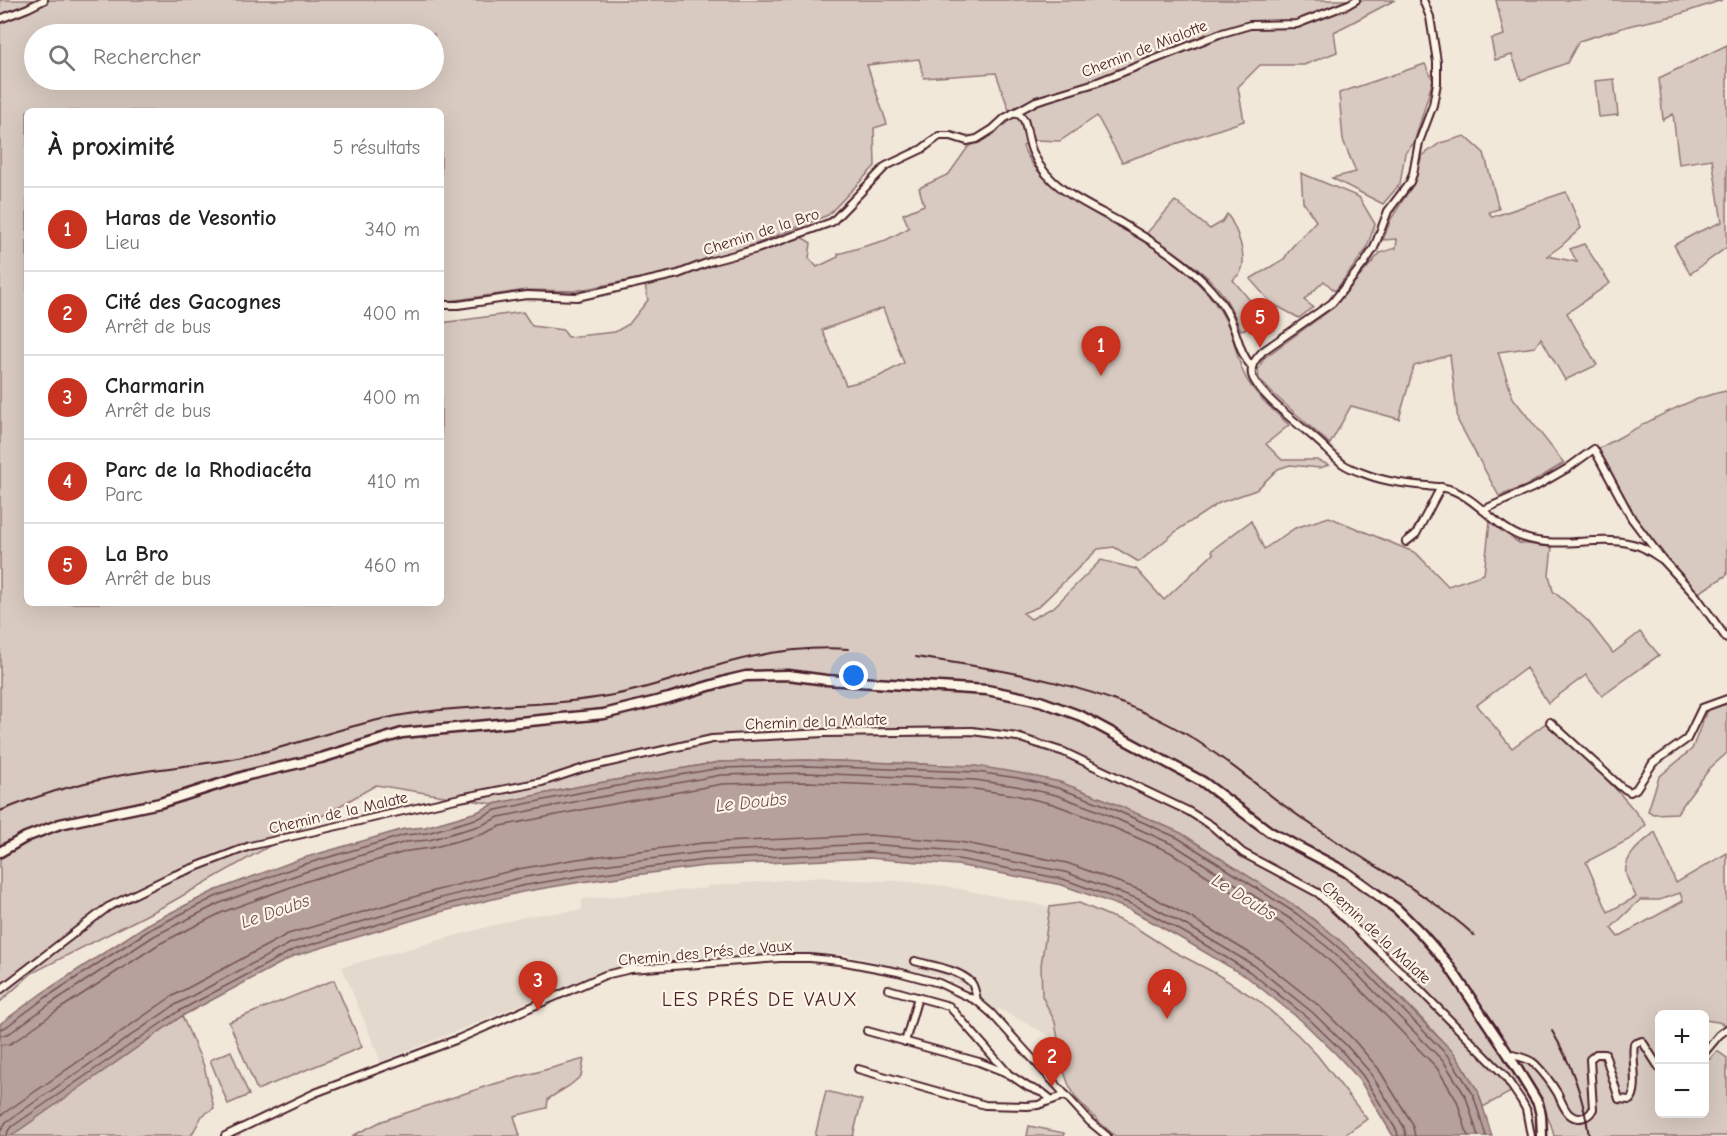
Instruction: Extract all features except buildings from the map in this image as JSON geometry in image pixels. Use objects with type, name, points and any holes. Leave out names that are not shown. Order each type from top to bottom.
[{"type":"main road","points":[[0,852],[26,837],[60,824],[160,803],[248,775],[321,758],[402,733],[604,714],[669,699],[746,676],[788,675],[987,690],[1040,701],[1081,716],[1203,782],[1270,831],[1346,872],[1397,909],[1436,949],[1509,1054],[1538,1103],[1542,1136]]},
{"type":"street","points":[[0,19],[44,0]]},
{"type":"street","name":"Chemin de Mialotte","points":[[1013,113],[1036,101],[1095,83],[1220,34],[1250,25],[1298,24],[1356,0]]},
{"type":"street","points":[[1423,0],[1430,17],[1437,62],[1437,83],[1433,105],[1419,142],[1410,182],[1388,211],[1374,248],[1365,262],[1332,303],[1268,347],[1255,360],[1252,367],[1253,378],[1269,398],[1345,465],[1371,476],[1396,482],[1448,488],[1462,495],[1517,536],[1561,543],[1627,543],[1640,546],[1663,560]]},
{"type":"street","points":[[1013,113],[1020,115],[1024,120],[1034,156],[1058,186],[1163,249],[1191,270],[1212,291],[1226,309],[1242,353],[1252,367]]},
{"type":"street","name":"Chemin de la Bro","points":[[444,305],[527,295],[577,297],[678,273],[757,249],[832,222],[886,166],[915,153],[939,136],[951,136],[967,141],[977,139],[1013,113]]},
{"type":"street","points":[[1483,510],[1537,486],[1568,468],[1594,448],[1632,519],[1727,639]]},
{"type":"street","points":[[1406,542],[1416,534],[1441,487]]},
{"type":"street","points":[[1550,722],[1621,787],[1630,792],[1636,789],[1653,763],[1687,739],[1702,708],[1727,699]]},
{"type":"street","name":"Chemin de la Malate","points":[[0,990],[108,908],[172,876],[250,846],[460,798],[542,782],[584,768],[712,739],[824,733],[972,731],[1017,737],[1064,752],[1188,811],[1212,826],[1244,853],[1318,893],[1421,991],[1504,1075],[1526,1109],[1531,1136]]},
{"type":"street","name":"Chemin des Prés de Vaux","points":[[225,1136],[315,1093],[459,1039],[605,975],[631,969],[780,958],[840,961],[898,972],[939,983],[977,1001],[991,1013],[1090,1122],[1107,1136]]},
{"type":"street","points":[[915,961],[959,974],[971,982],[975,988],[977,1001]]},
{"type":"street","points":[[888,989],[949,1006],[1008,1073],[1052,1100]]},
{"type":"street","points":[[905,1042],[918,997]]},
{"type":"street","points":[[1709,1047],[1727,1029]]},
{"type":"street","points":[[867,1031],[979,1062],[1008,1073]]},
{"type":"street","points":[[1509,1054],[1533,1062],[1553,1087],[1569,1114],[1577,1118],[1587,1117],[1592,1113],[1590,1059],[1596,1054],[1605,1054],[1619,1099],[1630,1100],[1635,1093],[1634,1044],[1642,1041],[1656,1064]]},
{"type":"street","points":[[858,1069],[986,1105],[1027,1107],[1066,1095]]},
{"type":"shaded area","points":[[0,0],[1395,0],[1334,32],[1337,52],[1304,65],[1260,65],[1238,87],[1244,121],[1122,162],[1097,116],[1060,141],[1035,140],[1023,146],[1032,164],[1046,180],[1085,208],[1165,255],[1203,288],[1225,319],[1248,381],[1264,401],[1289,425],[1266,444],[1282,460],[1317,460],[1329,465],[1320,468],[1290,465],[1278,469],[1256,490],[1219,503],[1179,529],[1139,562],[1114,547],[1098,549],[1038,607],[1023,613],[1031,619],[1054,607],[1101,560],[1136,569],[1164,600],[1213,554],[1212,550],[1251,521],[1264,549],[1295,528],[1329,517],[1416,553],[1448,586],[1484,574],[1490,521],[1519,543],[1552,547],[1549,575],[1553,591],[1588,621],[1613,653],[1640,632],[1659,655],[1602,696],[1586,675],[1548,703],[1526,668],[1477,705],[1512,748],[1546,723],[1599,771],[1646,825],[1632,838],[1586,862],[1608,912],[1636,897],[1626,874],[1626,867],[1635,850],[1655,832],[1676,883],[1727,853],[1727,1025],[1709,1021],[1709,1010],[1655,1010],[1655,1118],[1709,1118],[1709,1060],[1717,1051],[1727,1058],[1727,1136],[1554,1136],[1531,1081],[1483,1107],[1465,1070],[1430,1027],[1392,988],[1332,934],[1300,909],[1059,782],[925,764],[807,760],[720,762],[581,786],[494,804],[376,785],[168,904],[32,973],[0,1002]],"holes":[[[883,308],[904,363],[878,377],[846,385],[822,330]],[[1680,893],[1683,901],[1618,937],[1611,928],[1640,900],[1659,900]]]},
{"type":"shaded area","points":[[1496,0],[1722,0],[1674,16],[1632,25],[1579,41],[1567,63],[1521,80],[1512,55],[1495,60],[1491,39],[1504,35]]},
{"type":"shaded area","points":[[1727,45],[1727,247],[1690,274],[1674,245],[1722,222],[1712,159],[1679,164],[1673,114],[1663,120],[1659,78]]},
{"type":"shaded area","points":[[1425,64],[1433,80],[1414,143],[1405,153],[1400,184],[1383,204],[1332,178],[1356,172],[1343,140],[1339,93]]},
{"type":"shaded area","points":[[1614,79],[1618,115],[1599,117],[1595,81]]},
{"type":"shaded area","points":[[1465,136],[1484,153],[1499,209],[1489,212],[1492,217],[1566,192],[1581,228],[1547,256],[1577,262],[1570,249],[1584,244],[1610,283],[1567,313],[1597,365],[1565,380],[1541,338],[1535,347],[1498,352],[1513,398],[1564,463],[1526,486],[1499,496],[1458,421],[1450,355],[1414,366],[1399,419],[1351,406],[1330,444],[1271,392],[1259,379],[1258,370],[1264,358],[1333,308],[1380,253],[1396,248],[1397,239],[1383,240],[1391,219],[1412,186],[1422,156],[1440,143]]},
{"type":"shaded area","points":[[1301,173],[1359,197],[1375,224],[1366,250],[1335,291],[1324,281],[1304,300],[1313,307],[1299,318],[1271,303],[1250,279],[1284,259],[1316,221],[1303,202]]},
{"type":"shaded area","points":[[1175,201],[1210,229],[1222,222],[1227,214],[1237,234],[1243,260],[1240,273],[1233,280],[1268,322],[1241,330],[1227,301],[1215,285],[1191,264],[1146,234]]},
{"type":"shaded area","points":[[1727,391],[1727,575],[1697,594],[1670,564],[1632,514],[1598,449],[1678,407],[1711,394]]},
{"type":"shaded area","points":[[1727,703],[1727,753],[1710,768],[1677,813],[1653,814],[1648,811],[1659,777],[1692,749],[1707,710]]},
{"type":"shaded area","points":[[824,877],[945,886],[1050,907],[1041,965],[1042,996],[1055,1022],[1057,1040],[999,1009],[996,1013],[967,989],[949,978],[846,955],[793,953],[610,968],[381,1062],[342,967],[527,916],[582,910],[582,899]]},
{"type":"shaded area","points":[[1079,903],[1133,926],[1259,1001],[1317,1055],[1367,1119],[1343,1136],[1115,1136],[1076,1098],[1068,1083],[1055,1022],[1042,996],[1041,965],[1050,907]]},
{"type":"shaded area","points":[[334,980],[362,1047],[257,1090],[229,1022]]},
{"type":"shaded area","points":[[182,1016],[204,1066],[214,1108],[202,1116],[191,1136],[13,1136],[13,1134]]},
{"type":"shaded area","points":[[231,1051],[249,1095],[228,1104],[210,1060]]},
{"type":"shaded area","points":[[584,1059],[581,1076],[548,1099],[547,1108],[514,1116],[520,1136],[352,1136],[382,1121],[487,1086]]},
{"type":"shaded area","points":[[826,1091],[862,1100],[853,1136],[815,1136]]},
{"type":"shaded area","points":[[1029,1126],[1064,1133],[1064,1136],[1027,1136]]},
{"type":"water","name":"Le Doubs","points":[[807,760],[976,766],[1019,773],[1060,782],[1181,833],[1300,909],[1335,936],[1369,967],[1455,1054],[1478,1091],[1492,1136],[1393,1136],[1359,1079],[1303,1022],[1247,977],[1131,910],[1062,885],[957,865],[868,858],[705,866],[522,892],[440,912],[294,956],[182,1016],[11,1136],[0,1136],[0,1024],[42,993],[148,924],[214,891],[300,859],[404,829],[425,827],[477,812],[494,804],[581,786],[720,762]]},
{"type":"railway","points":[[0,811],[42,795],[84,783],[144,771],[238,758],[400,715],[447,709],[589,699],[637,690],[760,655],[795,650],[848,649]]},
{"type":"railway","points":[[916,657],[1055,682],[1122,703],[1154,717],[1210,750],[1296,814],[1421,894],[1474,935]]},
{"type":"railway","points":[[1552,1031],[1576,1082],[1589,1136]]},
{"type":"place","name":"La Bro","points":[[1260,348]]},
{"type":"place","name":"Haras de Vesontio","points":[[1101,376]]},
{"type":"place","name":"Charmarin","points":[[538,1011]]},
{"type":"place","name":"Parc de la Rhodiacéta","points":[[1167,1019]]},
{"type":"place","name":"Cité des Gacognes","points":[[1052,1087]]},
{"type":"district","name":"LES PRÉS DE VAUX","points":[[760,999]]}]
